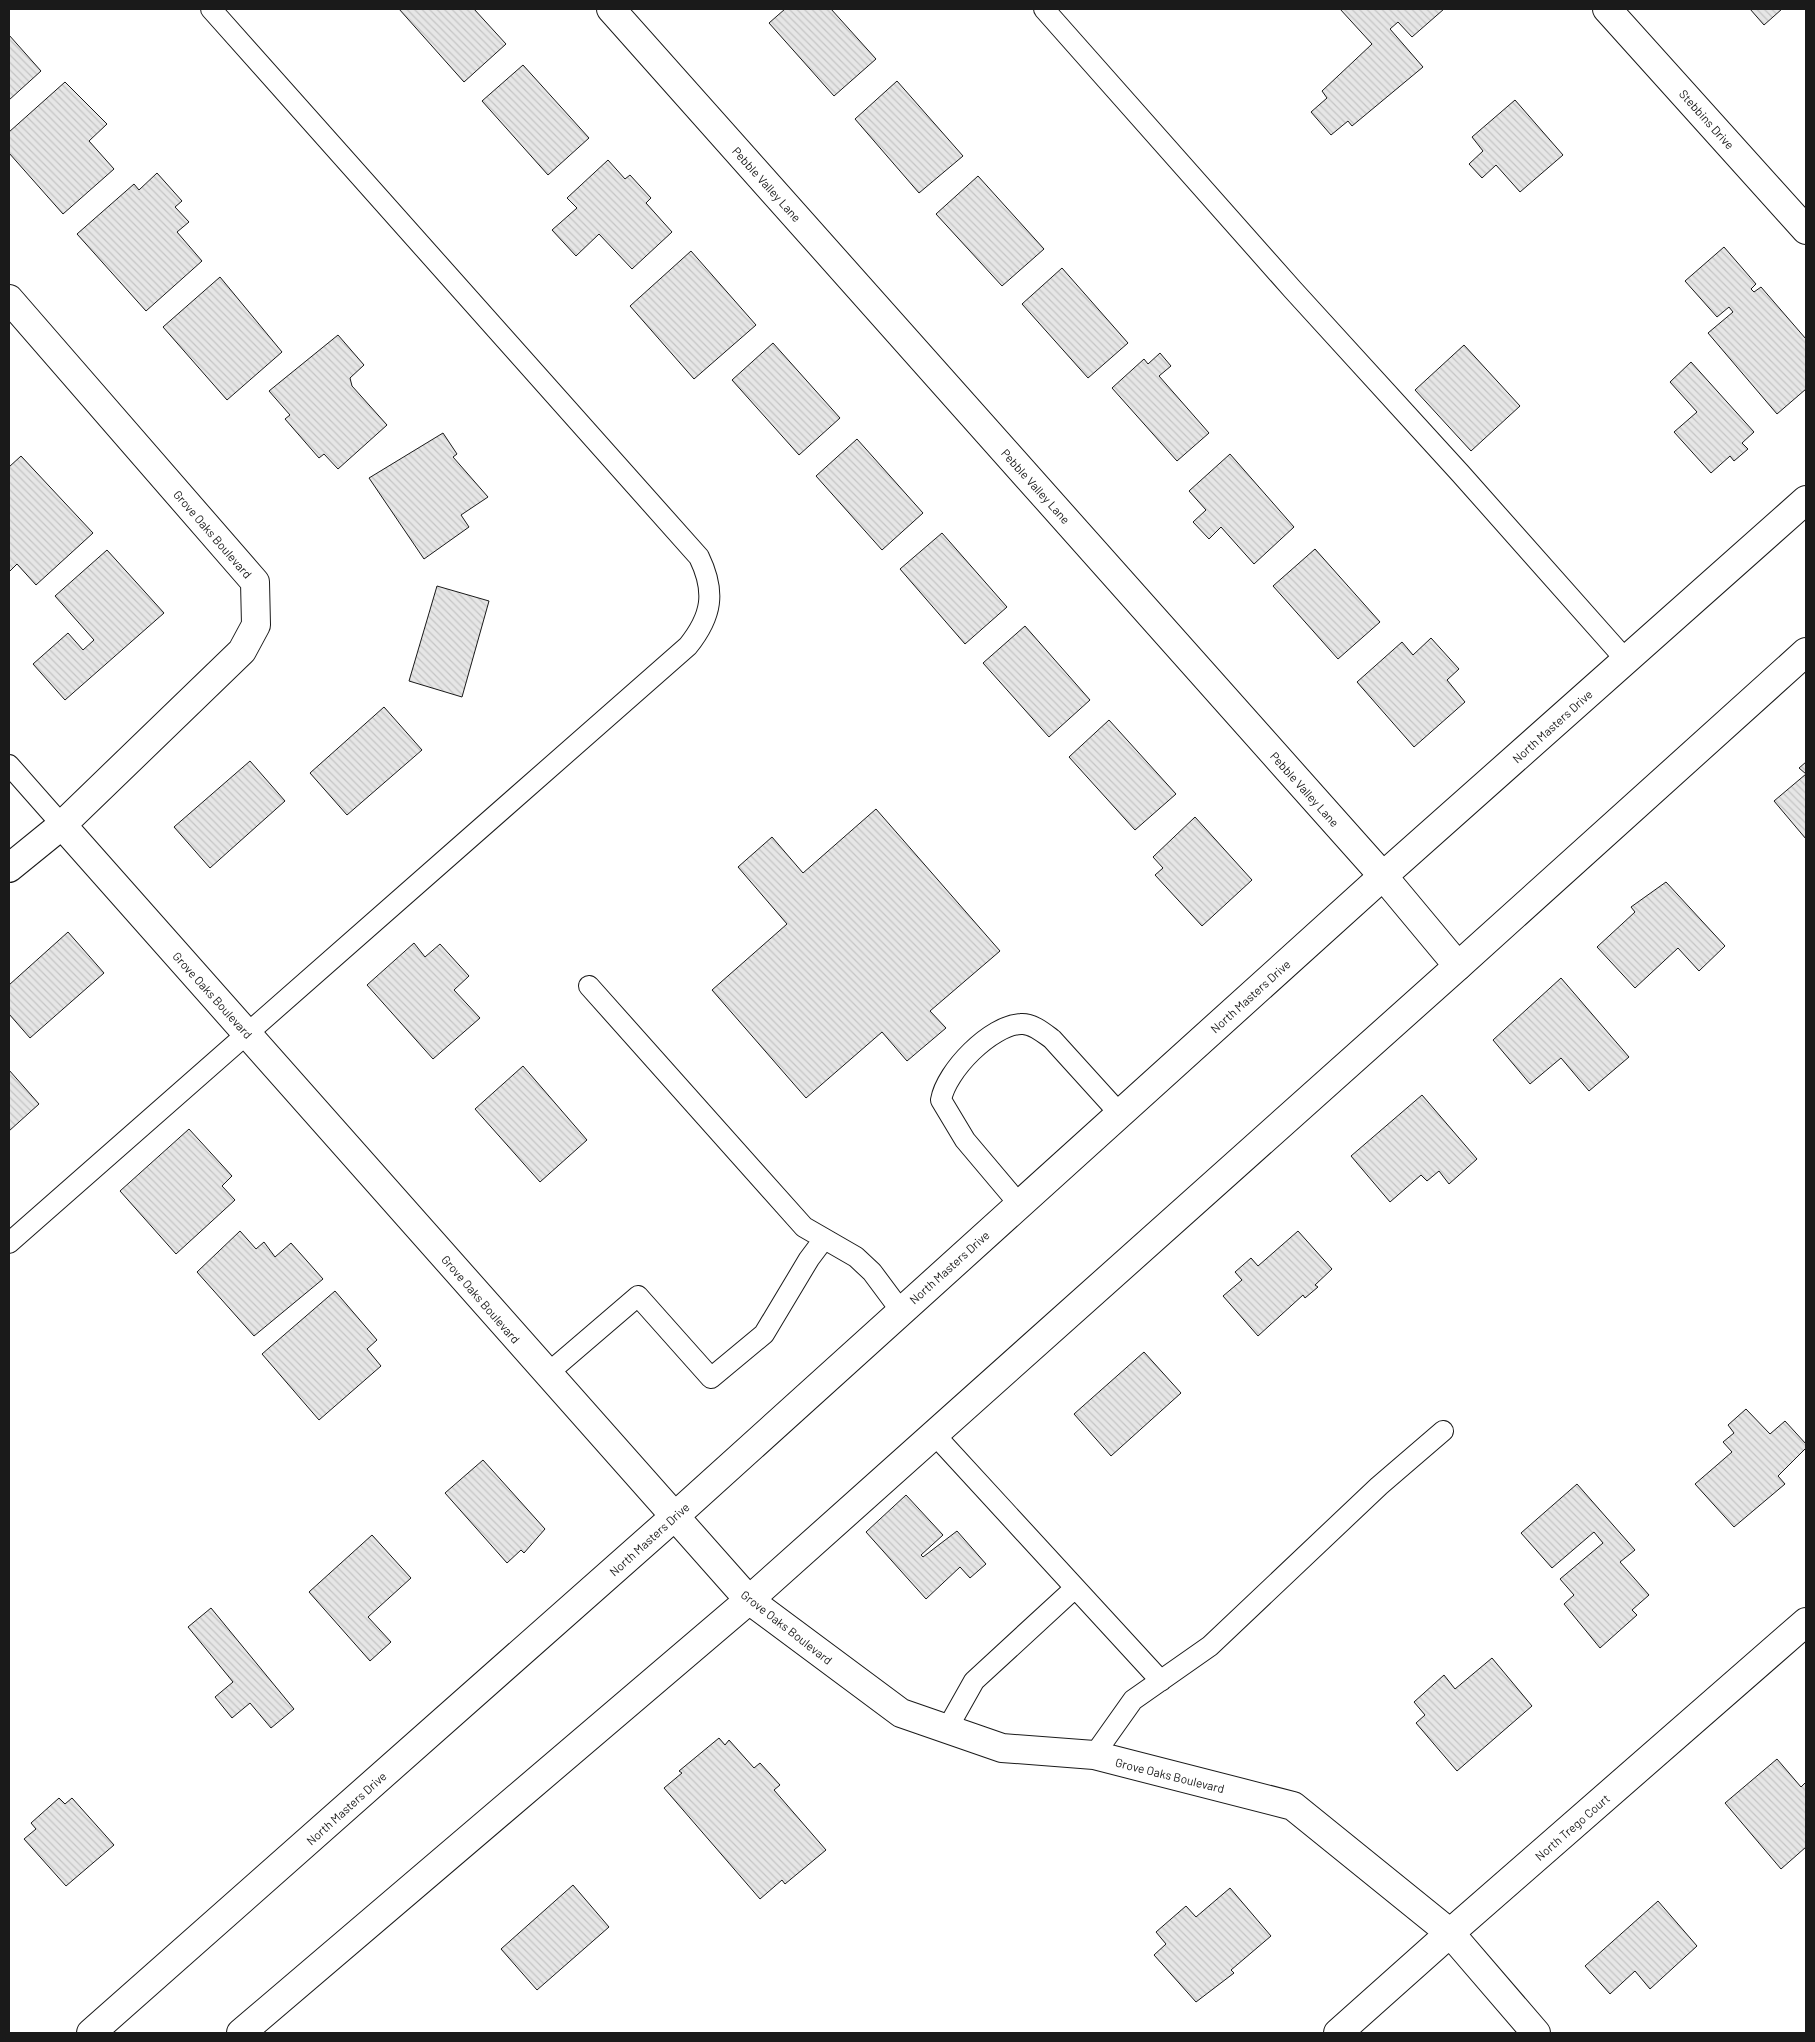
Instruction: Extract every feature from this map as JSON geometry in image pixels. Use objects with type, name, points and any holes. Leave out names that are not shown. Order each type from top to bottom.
[{"type":"street","name":"Pebble Valley Lane","points":[[611,9],[1383,876],[1458,966]]},
{"type":"street","name":"Stebbins Drive","points":[[1607,9],[1806,230]]},
{"type":"street","name":"Grove Oaks Boulevard","points":[[9,299],[255,582],[256,625],[242,651],[62,825],[749,1600],[901,1713],[1002,1748],[1094,1755],[1293,1806],[1450,1933],[1536,2033]]},
{"type":"street","name":"North Masters Drive","points":[[91,2033],[674,1517],[1383,876],[1806,500]]},
{"type":"street","points":[[241,2033],[749,1600],[1806,652]]},
{"type":"street","points":[[9,868],[62,825]]},
{"type":"street","name":"North Trego Court","points":[[1338,2033],[1806,1622]]},
{"type":"lane","points":[[9,1243],[688,646],[699,632],[708,613],[710,594],[707,574],[699,557],[211,9]]},
{"type":"lane","points":[[1044,9],[1293,290],[1460,473],[1626,660]]},
{"type":"lane","points":[[9,765],[62,825]]},
{"type":"lane","points":[[589,986],[804,1226],[856,1257],[872,1272],[901,1311]]},
{"type":"lane","points":[[1019,1204],[965,1140],[941,1100],[948,1079],[955,1068],[989,1037],[1007,1027],[1023,1023],[1041,1030],[1052,1039],[1120,1114]]},
{"type":"lane","points":[[547,1374],[638,1296],[711,1378],[764,1334],[824,1239]]},
{"type":"lane","points":[[1094,1755],[1133,1700],[1210,1646],[1379,1486],[1443,1430]]},
{"type":"lane","points":[[934,1434],[1161,1681]]},
{"type":"lane","points":[[947,1729],[974,1681],[1075,1588]]},
{"type":"building","points":[[399,9],[474,9],[506,44],[464,82]]},
{"type":"building","points":[[785,9],[831,9],[876,59],[834,96],[769,23]]},
{"type":"building","points":[[1340,9],[1444,9],[1412,37],[1398,22],[1390,29],[1423,67],[1352,126],[1348,121],[1331,135],[1311,112],[1327,98],[1322,91],[1372,44]]},
{"type":"building","points":[[1750,9],[1782,9],[1764,25]]},
{"type":"building","points":[[9,35],[41,71],[9,100]]},
{"type":"building","points":[[523,65],[589,138],[548,175],[482,101]]},
{"type":"building","points":[[897,81],[963,156],[919,193],[855,119]]},
{"type":"building","points":[[65,82],[107,124],[89,141],[114,169],[63,214],[9,153],[9,132]]},
{"type":"building","points":[[1515,100],[1563,155],[1520,192],[1496,165],[1482,178],[1469,164],[1483,151],[1472,137]]},
{"type":"building","points":[[608,160],[625,179],[630,175],[651,198],[646,203],[672,232],[632,269],[599,234],[576,256],[552,230],[577,208],[567,198]]},
{"type":"building","points":[[157,173],[182,201],[175,207],[189,222],[177,232],[202,261],[146,311],[77,234],[134,184],[139,190]]},
{"type":"building","points":[[978,176],[1044,249],[1002,286],[936,214]]},
{"type":"building","points":[[1724,247],[1756,284],[1751,289],[1754,292],[1761,287],[1806,339],[1806,389],[1777,414],[1708,333],[1733,312],[1729,307],[1717,317],[1685,281]]},
{"type":"building","points":[[691,251],[756,325],[694,379],[630,306]]},
{"type":"building","points":[[1062,268],[1128,343],[1088,378],[1022,304]]},
{"type":"building","points":[[220,277],[282,352],[227,400],[163,327]]},
{"type":"building","points":[[338,335],[364,365],[350,378],[352,386],[387,425],[338,469],[324,454],[319,458],[285,419],[290,415],[269,391]]},
{"type":"building","points":[[773,343],[840,418],[799,455],[732,380]]},
{"type":"building","points":[[1464,345],[1520,406],[1471,451],[1415,390]]},
{"type":"building","points":[[1160,353],[1171,366],[1159,376],[1209,433],[1177,461],[1112,388],[1144,359],[1148,364]]},
{"type":"building","points":[[1691,362],[1754,432],[1742,443],[1748,449],[1734,461],[1730,456],[1711,473],[1674,432],[1697,412],[1670,382]]},
{"type":"building","points":[[443,433],[457,454],[453,457],[488,497],[461,515],[469,527],[424,559],[369,478]]},
{"type":"building","points":[[857,439],[923,513],[882,550],[816,476]]},
{"type":"building","points":[[1230,454],[1294,527],[1254,564],[1221,527],[1209,539],[1193,522],[1206,510],[1189,491]]},
{"type":"building","points":[[21,456],[93,533],[36,585],[17,564],[9,572],[9,467]]},
{"type":"building","points":[[942,533],[1007,607],[965,644],[900,569]]},
{"type":"building","points":[[1315,549],[1380,622],[1338,659],[1273,586]]},
{"type":"building","points":[[107,550],[164,613],[65,700],[33,664],[68,633],[83,650],[94,640],[55,596]]},
{"type":"building","points":[[437,586],[489,601],[462,697],[409,681]]},
{"type":"building","points":[[1025,626],[1090,700],[1049,737],[983,663]]},
{"type":"building","points":[[1431,638],[1459,669],[1447,680],[1465,702],[1414,747],[1357,682],[1402,642],[1413,655]]},
{"type":"building","points":[[384,707],[422,750],[347,815],[310,773]]},
{"type":"building","points":[[1109,720],[1176,794],[1135,830],[1069,757]]},
{"type":"building","points":[[250,761],[285,801],[210,868],[174,827]]},
{"type":"building","points":[[1806,762],[1806,774],[1799,768]]},
{"type":"building","points":[[1806,774],[1806,839],[1774,801]]},
{"type":"building","points":[[876,809],[1000,951],[930,1011],[946,1028],[907,1061],[882,1032],[806,1098],[712,990],[787,924],[738,867],[772,837],[803,873]]},
{"type":"building","points":[[1195,817],[1252,880],[1202,926],[1155,875],[1163,868],[1153,857]]},
{"type":"building","points":[[1666,882],[1725,946],[1699,971],[1678,948],[1635,988],[1597,947],[1635,912],[1631,907]]},
{"type":"building","points":[[68,932],[104,973],[30,1038],[9,1014],[9,985]]},
{"type":"building","points":[[414,943],[425,957],[440,944],[469,976],[454,990],[480,1018],[433,1059],[367,985]]},
{"type":"building","points":[[1561,978],[1629,1057],[1589,1091],[1561,1058],[1530,1084],[1493,1040]]},
{"type":"building","points":[[523,1066],[587,1140],[540,1182],[475,1109]]},
{"type":"building","points":[[9,1070],[39,1104],[9,1131]]},
{"type":"building","points":[[1422,1095],[1477,1159],[1449,1184],[1439,1171],[1427,1181],[1421,1175],[1390,1202],[1351,1156]]},
{"type":"building","points":[[189,1129],[232,1176],[222,1186],[235,1200],[176,1254],[120,1191]]},
{"type":"building","points":[[240,1231],[256,1249],[264,1242],[275,1257],[291,1243],[323,1279],[254,1336],[197,1272]]},
{"type":"building","points":[[1298,1231],[1332,1269],[1315,1285],[1318,1287],[1305,1298],[1303,1295],[1258,1336],[1223,1296],[1242,1280],[1235,1272],[1251,1258],[1258,1266]]},
{"type":"building","points":[[335,1291],[377,1340],[367,1349],[381,1366],[319,1420],[262,1354]]},
{"type":"building","points":[[1144,1352],[1181,1393],[1111,1456],[1074,1414]]},
{"type":"building","points":[[1746,1409],[1770,1434],[1785,1421],[1806,1444],[1806,1448],[1778,1476],[1785,1484],[1734,1527],[1695,1484],[1732,1452],[1723,1442],[1734,1433],[1728,1425]]},
{"type":"building","points":[[483,1460],[545,1529],[524,1553],[521,1550],[507,1563],[445,1493]]},
{"type":"building","points":[[1577,1484],[1635,1550],[1620,1562],[1649,1595],[1632,1610],[1637,1615],[1600,1648],[1564,1604],[1574,1595],[1560,1579],[1603,1543],[1594,1532],[1552,1568],[1521,1533]]},
{"type":"building","points":[[906,1495],[943,1535],[921,1555],[923,1557],[957,1531],[986,1564],[970,1578],[960,1567],[926,1599],[866,1532]]},
{"type":"building","points":[[372,1535],[411,1578],[368,1617],[391,1642],[370,1661],[309,1592]]},
{"type":"building","points":[[211,1608],[294,1709],[271,1728],[250,1703],[232,1718],[215,1697],[233,1682],[188,1627]]},
{"type":"building","points":[[1492,1658],[1532,1706],[1457,1771],[1416,1723],[1425,1715],[1414,1702],[1444,1675],[1455,1689]]},
{"type":"building","points":[[719,1738],[725,1745],[729,1740],[754,1768],[760,1763],[780,1785],[774,1790],[826,1850],[785,1884],[782,1880],[760,1899],[664,1788],[682,1773],[679,1771]]},
{"type":"building","points":[[1777,1759],[1801,1787],[1806,1782],[1806,1847],[1781,1869],[1725,1803]]},
{"type":"building","points":[[59,1798],[65,1804],[72,1798],[114,1845],[66,1886],[24,1839],[36,1829],[31,1823]]},
{"type":"building","points":[[573,1885],[609,1927],[537,1990],[501,1949]]},
{"type":"building","points":[[1230,1888],[1271,1936],[1231,1970],[1234,1973],[1196,2002],[1154,1955],[1166,1944],[1156,1932],[1186,1906],[1196,1917]]},
{"type":"building","points":[[1658,1901],[1697,1946],[1650,1989],[1635,1971],[1610,1994],[1585,1966]]}]
